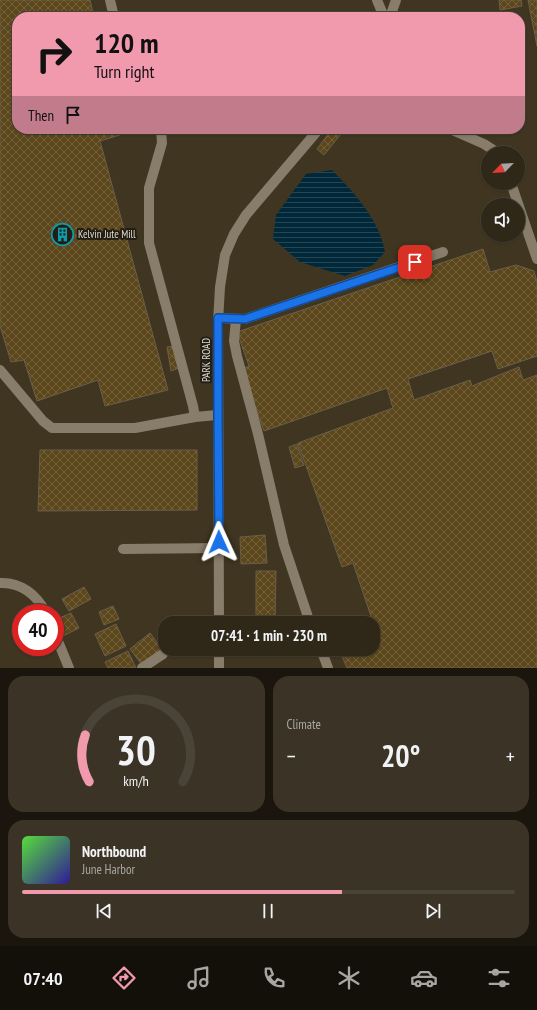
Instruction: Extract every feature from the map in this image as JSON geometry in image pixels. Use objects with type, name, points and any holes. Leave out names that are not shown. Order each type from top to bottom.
[{"type":"street","points":[[110,0],[113,12]]},
{"type":"street","points":[[377,0],[382,12]]},
{"type":"street","points":[[392,12],[396,0]]},
{"type":"street","points":[[162,134],[162,143],[149,188],[149,243],[195,417]]},
{"type":"street","name":"PARK ROAD","points":[[219,616],[218,318],[220,287],[225,255],[234,234],[246,215],[315,134]]},
{"type":"street","points":[[461,134],[487,146]]},
{"type":"street","points":[[514,190],[537,259]]},
{"type":"street","points":[[218,318],[245,319],[443,252]]},
{"type":"street","points":[[236,319],[234,341],[237,356],[258,434],[284,545],[308,616]]},
{"type":"street","points":[[0,370],[43,421],[52,428],[135,428],[195,417],[218,415]]},
{"type":"street","points":[[123,549],[219,548]]},
{"type":"street","points":[[0,583],[15,584],[28,591],[41,604]]},
{"type":"street","points":[[64,656],[69,668]]},
{"type":"street","points":[[142,668],[160,656]]},
{"type":"street","points":[[219,656],[219,668]]},
{"type":"street","points":[[324,656],[328,668]]},
{"type":"water","points":[[332,170],[349,188],[372,218],[382,240],[385,252],[373,265],[345,276],[300,262],[273,239],[276,215],[306,174]]},
{"type":"building","name":"Kelvin Jute Mill","points":[[0,0],[90,0],[93,12],[12,12],[12,134],[123,134],[100,141],[168,390],[105,406],[98,380],[37,401],[24,360],[11,362],[0,326]]},
{"type":"building","points":[[499,0],[521,0],[522,6],[500,10]]},
{"type":"building","points":[[528,0],[537,0],[537,46]]},
{"type":"building","points":[[328,134],[341,134],[324,155],[317,149]]},
{"type":"building","points":[[483,249],[490,272],[516,265],[534,271],[537,282],[537,356],[498,369],[492,351],[408,379],[414,400],[470,380],[472,386],[519,367],[523,380],[537,375],[537,668],[347,668],[342,656],[380,656],[380,616],[371,616],[353,563],[342,567],[298,443],[393,408],[387,388],[264,431],[242,369],[249,366],[237,332]]},
{"type":"building","points":[[174,346],[179,368],[171,371],[167,347]]},
{"type":"building","points":[[297,444],[304,465],[295,468],[289,447]]},
{"type":"building","points":[[40,450],[197,450],[197,510],[38,511]]},
{"type":"building","points":[[265,535],[267,563],[241,564],[240,537]]},
{"type":"building","points":[[256,571],[276,571],[275,616],[256,616]]},
{"type":"building","points":[[84,587],[91,599],[69,611],[62,599]]},
{"type":"building","points":[[113,606],[119,619],[104,625],[99,612]]},
{"type":"building","points":[[71,613],[79,628],[64,636],[64,616]]},
{"type":"building","points":[[116,624],[126,646],[105,656],[95,634]]},
{"type":"building","points":[[150,633],[158,644],[158,652],[142,665],[130,649]]},
{"type":"building","points":[[128,651],[136,668],[108,668],[105,662]]},
{"type":"place","name":"Kelvin Jute Mill","points":[[63,234]]},
{"type":"route","points":[[219,542],[218,318],[245,319],[415,262]]}]
